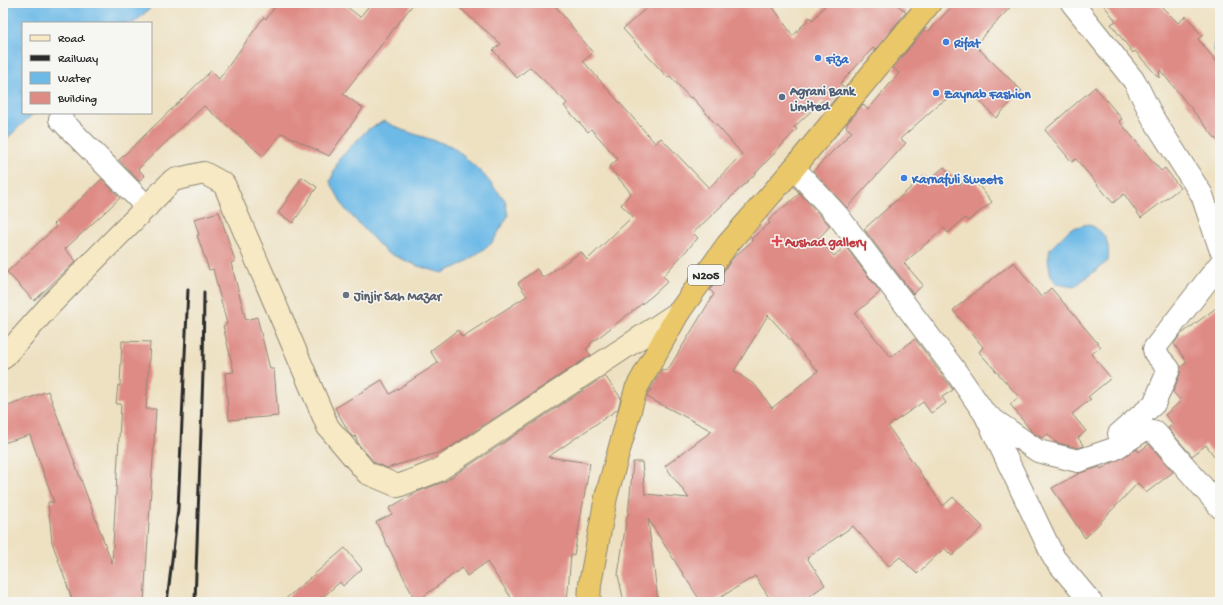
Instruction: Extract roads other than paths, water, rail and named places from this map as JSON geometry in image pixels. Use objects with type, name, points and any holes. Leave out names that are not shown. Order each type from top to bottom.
[{"type":"highway","name":"N205","points":[[589,602],[590,584],[606,497],[636,389],[679,312],[727,245],[794,168],[930,3]]},
{"type":"street","points":[[1072,3],[1135,82],[1154,120],[1202,195],[1220,248]]},
{"type":"street","points":[[60,119],[147,207]]},
{"type":"street","points":[[794,168],[838,216],[954,370],[985,414],[1054,558],[1091,602]]},
{"type":"street","points":[[3,358],[51,304],[173,180],[204,173],[224,184],[328,427],[367,473],[398,486],[437,470],[679,312]]},
{"type":"street","points":[[1078,461],[1111,441],[1154,404],[1169,369],[1155,353],[1154,349],[1220,264]]},
{"type":"street","points":[[985,414],[1038,451],[1078,461],[1114,449],[1144,430],[1156,433],[1220,507]]},
{"type":"water","points":[[3,3],[156,3],[135,22],[22,22],[22,114],[33,114],[3,142]]},
{"type":"water","points":[[1220,25],[1220,62],[1215,53],[1214,44]]},
{"type":"water","points":[[384,121],[402,130],[451,146],[483,174],[505,200],[508,216],[492,243],[463,264],[442,273],[418,266],[386,252],[345,209],[330,182],[339,159],[367,130]]},
{"type":"water","points":[[1088,224],[1099,230],[1106,238],[1108,261],[1074,287],[1057,284],[1051,276],[1048,260],[1050,249],[1070,229]]},
{"type":"railway","points":[[167,602],[178,509],[188,289]]},
{"type":"railway","points":[[195,602],[203,372],[204,292]]},
{"type":"place","name":"Rifat","points":[[946,42]]},
{"type":"place","name":"Fiza","points":[[818,58]]},
{"type":"place","name":"Zaynab Fashion","points":[[936,93]]},
{"type":"place","name":"Agrani Bank Limited","points":[[782,97]]},
{"type":"place","name":"Karnafuli Sweets","points":[[904,178]]},
{"type":"place","name":"Aushad gallery","points":[[777,241]]},
{"type":"place","name":"Jinjir Sah Mazar","points":[[346,295]]}]
